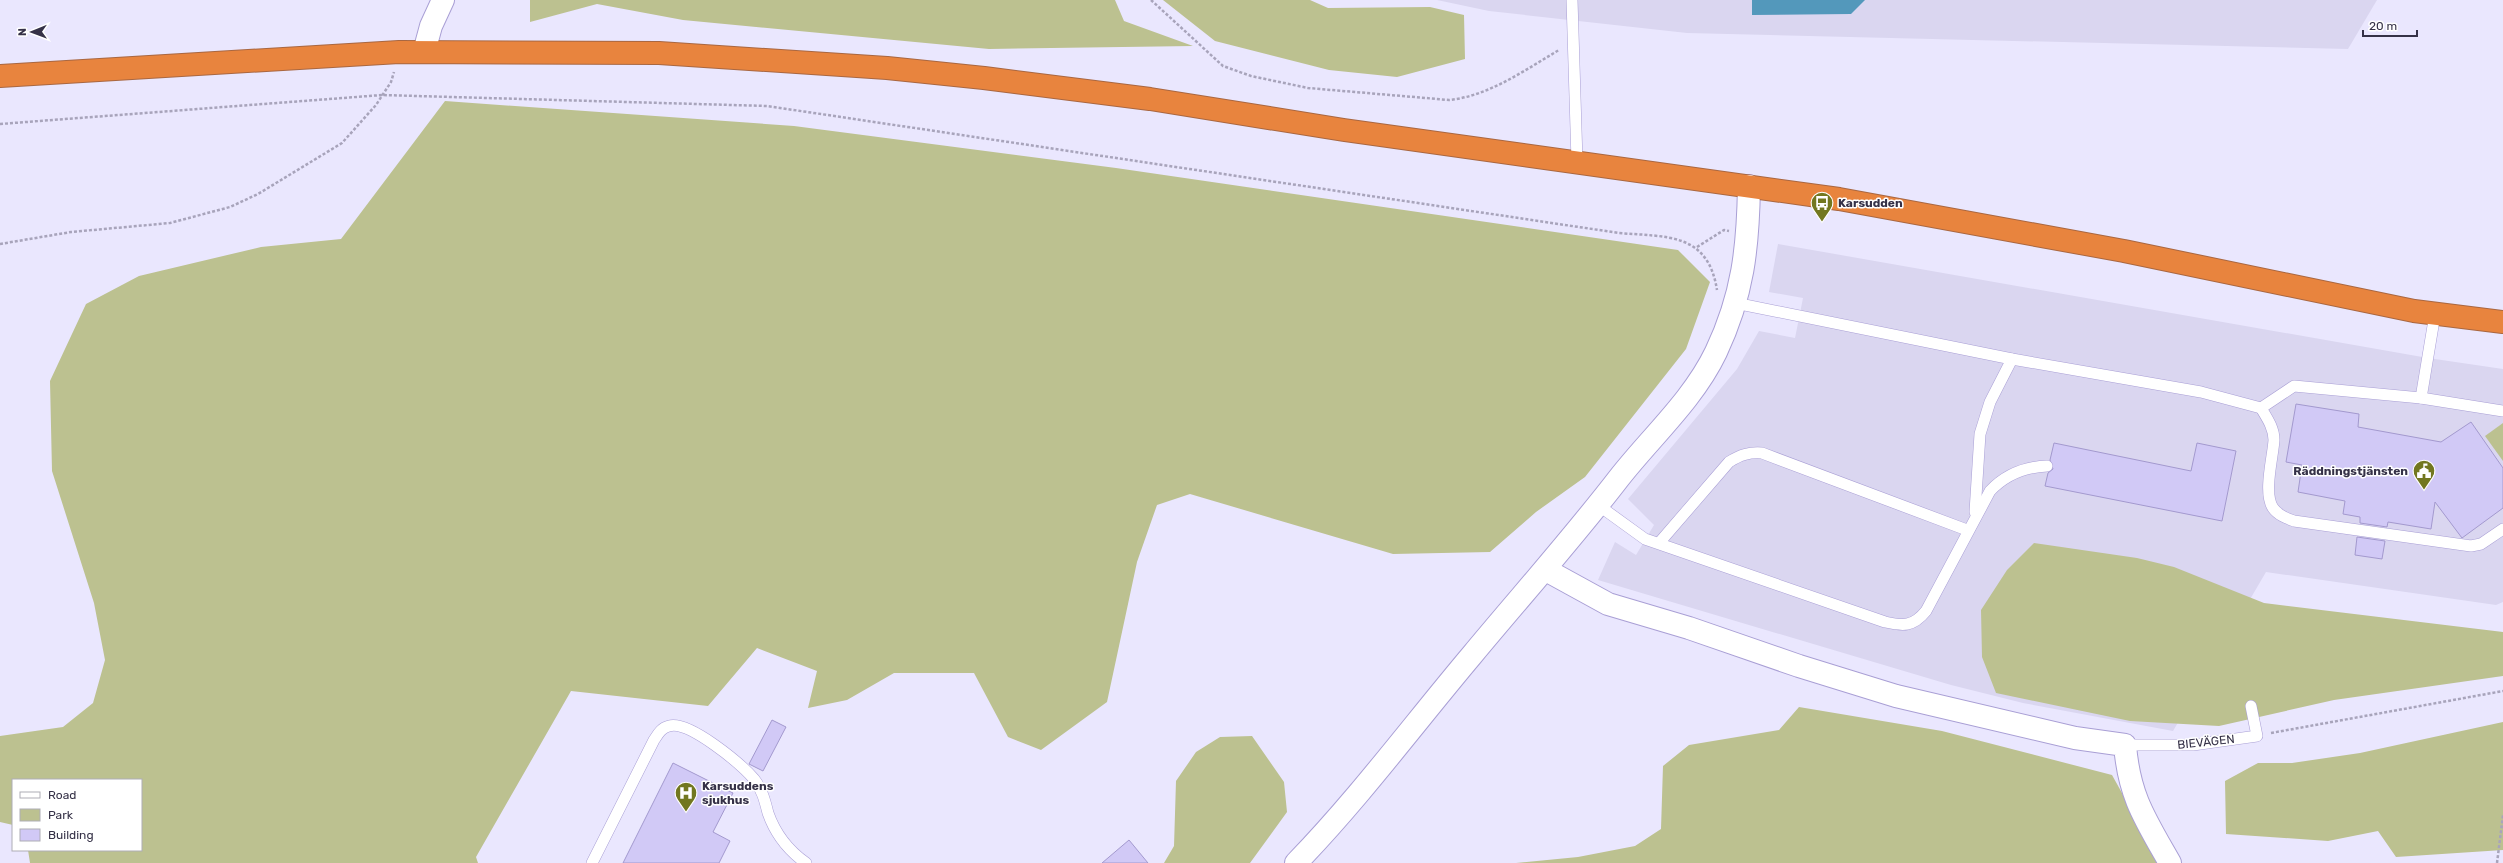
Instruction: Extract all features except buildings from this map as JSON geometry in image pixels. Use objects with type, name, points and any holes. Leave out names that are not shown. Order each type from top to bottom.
[{"type":"highway","points":[[0,76],[399,52],[659,53],[895,69],[1150,99],[1344,130],[1577,161],[1749,186],[1992,225],[2435,314],[2503,322]]},
{"type":"street","points":[[424,52],[431,26],[443,0]]},
{"type":"street","points":[[1296,863],[1373,776],[1472,655],[1546,570],[1683,402],[1714,355],[1730,321],[1725,300],[1742,282],[1749,234],[1749,186]]},
{"type":"street","points":[[1546,570],[1608,604],[1689,628],[1799,666],[1919,701],[2076,738],[2125,745],[2128,774],[2134,795],[2170,863]]},
{"type":"lane","points":[[1572,0],[1575,41],[1574,99],[1577,161]]},
{"type":"lane","points":[[1725,300],[2012,359],[2201,392],[2261,408],[2270,420],[2274,438],[2269,485],[2272,507],[2280,515],[2294,521],[2471,546],[2481,544],[2503,529]]},
{"type":"lane","points":[[2421,398],[2435,314]]},
{"type":"lane","points":[[1975,515],[1980,434],[1990,402],[2012,359]]},
{"type":"lane","points":[[2261,408],[2294,386],[2421,398],[2503,411]]},
{"type":"lane","points":[[1659,543],[1729,462],[1751,452],[1762,453],[1967,530]]},
{"type":"lane","points":[[1598,505],[1646,539],[1903,626],[1919,619],[1926,611],[1967,530],[1990,490],[2001,479],[2025,470],[2047,466]]},
{"type":"lane","points":[[2251,706],[2257,736]]},
{"type":"lane","points":[[592,863],[654,740],[661,730],[668,726],[676,725],[692,730],[713,745],[754,779],[764,795],[777,832],[788,848],[806,863]]},
{"type":"lane","name":"BIEVÄGEN","points":[[2125,745],[2193,745],[2257,736]]},
{"type":"path","points":[[1151,0],[1223,66],[1251,76],[1308,88],[1449,100],[1464,98],[1522,72],[1575,41]]},
{"type":"path","points":[[0,244],[71,232],[170,223],[230,207],[258,194],[342,143],[361,123],[391,82],[399,52]]},
{"type":"path","points":[[0,124],[382,95],[767,106],[1604,231],[1680,240],[1697,247],[1715,277],[1717,290],[1725,300]]},
{"type":"path","points":[[1697,247],[1724,230],[1749,234]]},
{"type":"path","points":[[2257,736],[2503,691]]},
{"type":"path","points":[[2497,863],[2503,815]]},
{"type":"shaded area","points":[[1437,0],[2377,0],[2348,49],[1687,33],[1489,11]]},
{"type":"shaded area","points":[[1778,244],[2428,358],[2503,369],[2503,602],[2496,605],[2266,572],[2173,731],[2023,703],[1951,685],[1598,580],[1615,542],[1636,555],[1654,525],[1628,499],[1737,369],[1759,331],[1795,338],[1803,298],[1769,292]]},
{"type":"green space","points":[[530,0],[1115,0],[1124,21],[1193,46],[989,49],[683,20],[597,4],[530,22]]},
{"type":"green space","points":[[1163,0],[1310,0],[1328,8],[1430,7],[1464,15],[1465,59],[1397,77],[1329,70],[1215,41]]},
{"type":"green space","points":[[445,101],[794,126],[1116,168],[1678,250],[1710,282],[1686,349],[1585,477],[1536,512],[1490,552],[1393,554],[1190,494],[1157,505],[1137,562],[1107,702],[1041,750],[1008,737],[974,673],[894,673],[847,700],[808,708],[817,671],[757,648],[708,706],[571,691],[476,857],[478,863],[30,863],[28,851],[142,851],[142,779],[12,779],[12,825],[0,822],[0,736],[63,727],[93,703],[105,660],[94,603],[52,471],[50,381],[86,304],[139,276],[261,247],[341,239]]},
{"type":"green space","points":[[2503,423],[2503,461],[2485,436]]},
{"type":"green space","points":[[2034,543],[2137,558],[2174,567],[2264,603],[2503,632],[2503,676],[2334,700],[2219,726],[2130,721],[1996,693],[1982,657],[1981,610],[2007,570]]},
{"type":"green space","points":[[1799,707],[1942,731],[2112,775],[2161,863],[1516,863],[1578,857],[1635,846],[1661,829],[1663,766],[1689,745],[1779,730]]},
{"type":"green space","points":[[2503,722],[2503,850],[2396,857],[2378,831],[2328,841],[2226,834],[2225,781],[2258,763],[2292,763],[2360,753]]},
{"type":"green space","points":[[1252,736],[1284,782],[1287,812],[1250,863],[1164,863],[1174,846],[1176,781],[1196,752],[1220,737]]},
{"type":"water","points":[[1752,0],[1865,0],[1851,14],[1752,15]]},
{"type":"place","name":"Karsudden","points":[[1822,222]]},
{"type":"place","name":"Räddningstjänsten","points":[[2424,490]]},
{"type":"place","name":"Karsuddens sjukhus","points":[[686,812]]}]
